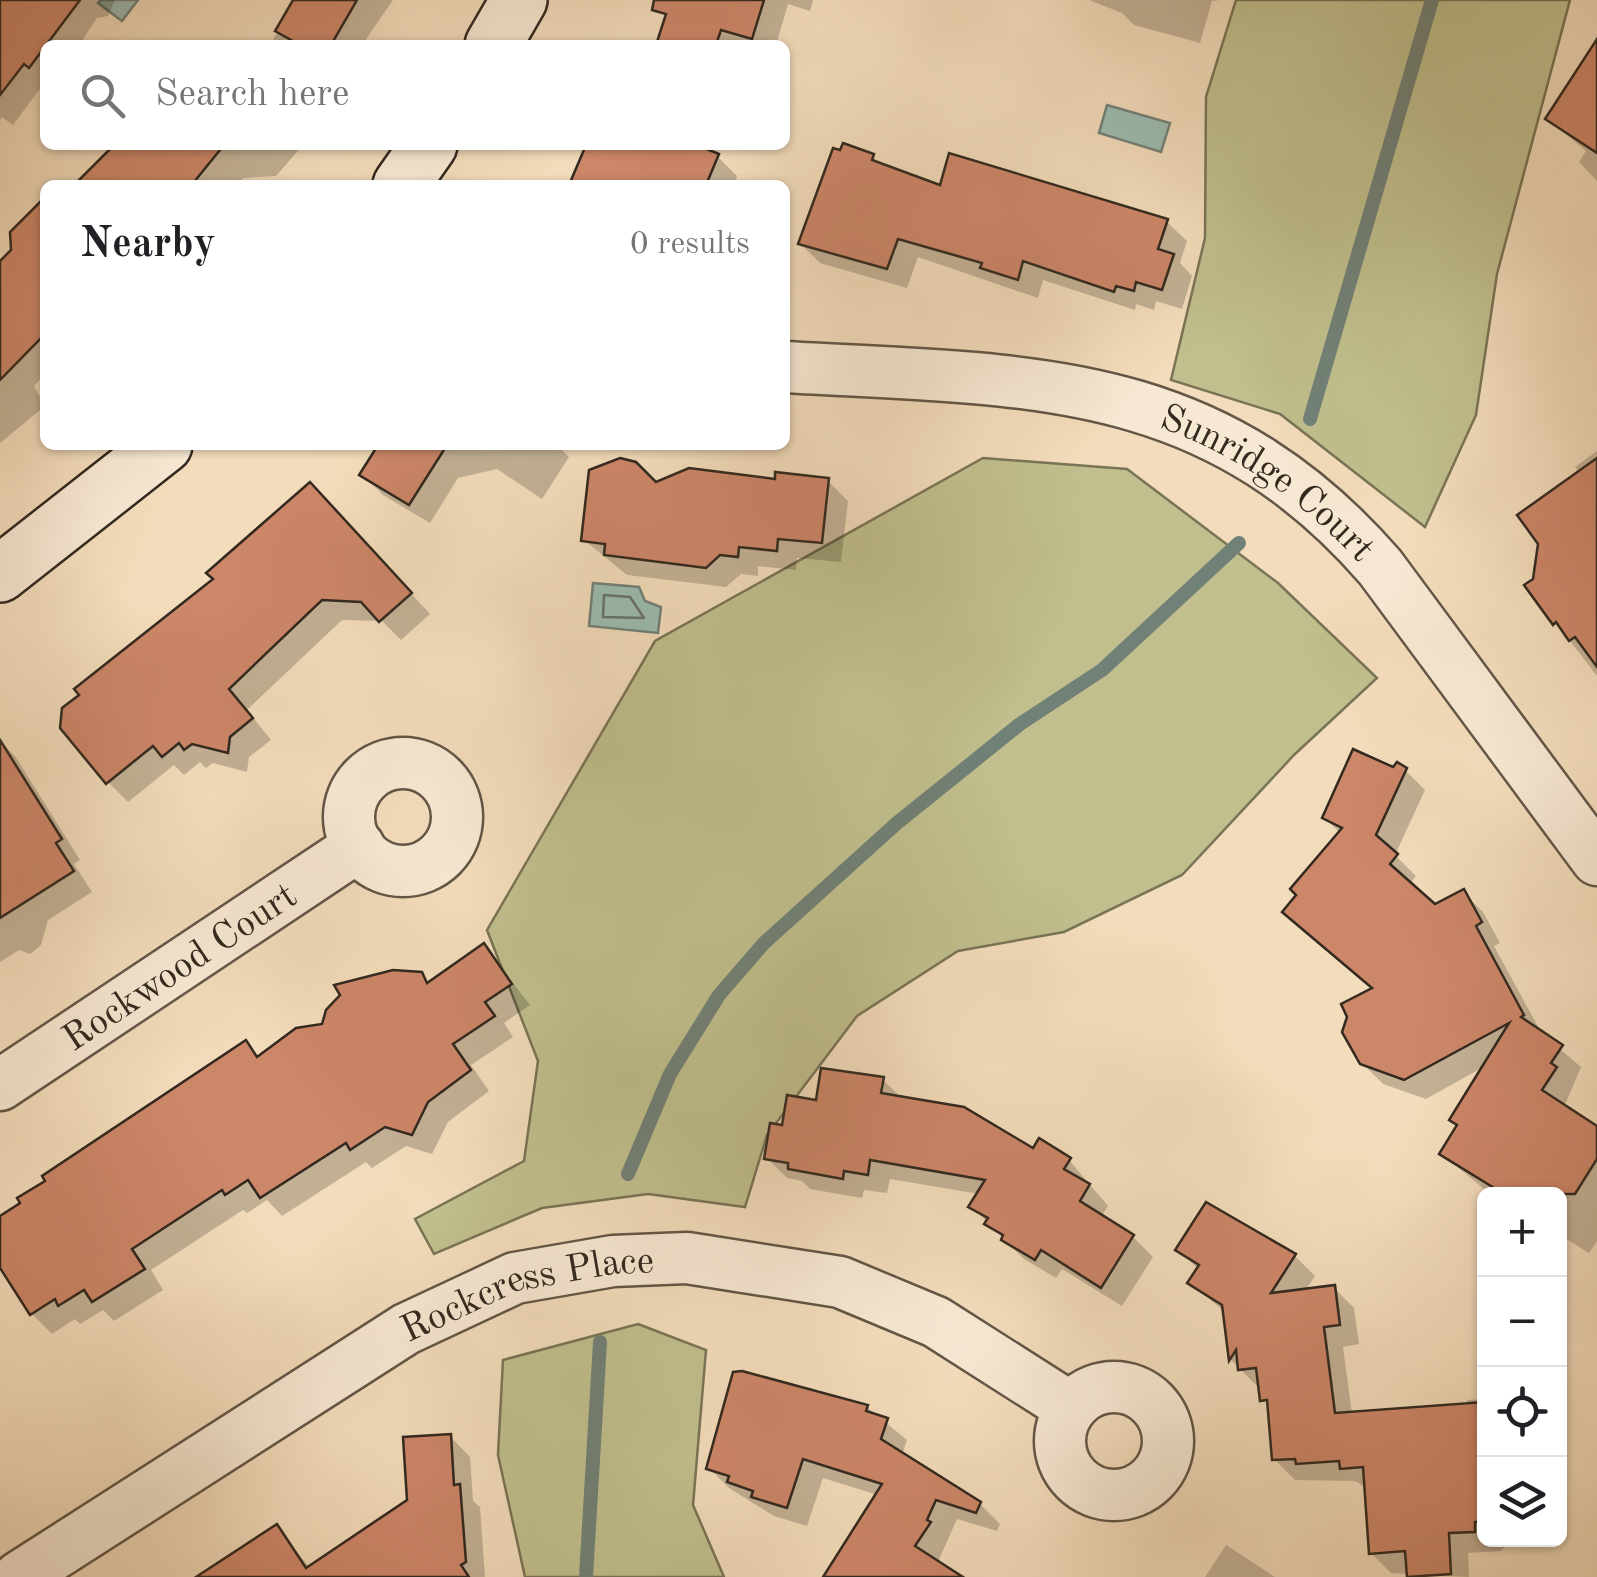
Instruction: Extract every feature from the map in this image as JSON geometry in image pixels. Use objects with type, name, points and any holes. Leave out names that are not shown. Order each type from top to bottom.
[{"type":"street","points":[[496,40],[519,0]]},
{"type":"street","points":[[404,180],[425,150]]},
{"type":"street","name":"Sunridge Court","points":[[790,367],[1044,382],[1106,395],[1182,421],[1238,448],[1342,523],[1380,567],[1597,860]]},
{"type":"street","points":[[0,574],[158,450]]},
{"type":"street","name":"Rockwood Court","points":[[0,1085],[359,846]]},
{"type":"street","name":"Rockcress Place","points":[[19,1577],[406,1329],[515,1278],[612,1261],[688,1258],[840,1282],[936,1322],[1071,1408]]},
{"type":"shaded area","points":[[1236,0],[1570,0],[1497,274],[1476,415],[1425,527],[1280,414],[1171,380],[1205,238],[1206,97]]},
{"type":"shaded area","points":[[983,458],[1127,469],[1278,583],[1377,678],[1294,755],[1182,875],[1064,932],[958,951],[857,1016],[767,1135],[745,1207],[648,1194],[542,1208],[434,1254],[415,1219],[524,1161],[538,1061],[487,930],[655,641]]},
{"type":"shaded area","points":[[638,1324],[706,1350],[693,1505],[724,1577],[525,1577],[498,1455],[503,1360]]},
{"type":"water","points":[[138,0],[122,21],[98,3]]},
{"type":"water","points":[[1107,105],[1170,123],[1161,152],[1099,133]]},
{"type":"water","points":[[593,583],[639,587],[645,601],[661,607],[658,633],[589,626]]},
{"type":"building","points":[[0,0],[80,0],[50,40],[40,40],[40,53],[29,68],[24,64],[0,95]]},
{"type":"building","points":[[293,0],[357,0],[334,40],[291,40],[275,31]]},
{"type":"building","points":[[654,0],[764,0],[752,39],[721,30],[718,40],[658,40],[666,14],[652,10]]},
{"type":"building","points":[[1597,39],[1597,153],[1545,119]]},
{"type":"building","points":[[843,143],[874,154],[872,160],[940,185],[949,153],[1168,219],[1158,249],[1174,254],[1162,290],[1136,282],[1134,291],[1116,286],[1114,292],[1023,261],[1018,280],[980,268],[982,263],[898,239],[887,269],[798,244],[833,148],[840,150]]},
{"type":"building","points":[[109,150],[220,150],[196,180],[79,180]]},
{"type":"building","points":[[584,150],[709,150],[719,154],[708,180],[571,180]]},
{"type":"building","points":[[40,202],[40,339],[0,380],[0,261],[11,250],[10,232]]},
{"type":"building","points":[[375,450],[444,450],[409,505],[359,475]]},
{"type":"building","points":[[620,458],[636,462],[656,482],[689,468],[775,479],[775,472],[829,478],[822,543],[778,539],[777,551],[739,547],[738,557],[720,555],[706,568],[604,555],[605,544],[581,541],[589,470]]},
{"type":"building","points":[[1597,458],[1597,667],[1575,637],[1569,641],[1556,622],[1553,625],[1524,585],[1533,579],[1538,544],[1517,515]]},
{"type":"building","points":[[310,482],[412,593],[379,622],[361,602],[322,600],[229,689],[253,718],[230,737],[228,753],[192,744],[184,750],[179,743],[162,757],[153,746],[106,784],[60,728],[62,708],[79,695],[74,689],[213,579],[206,573]]},
{"type":"building","points":[[0,740],[62,839],[56,843],[74,871],[0,918]]},
{"type":"building","points":[[1353,749],[1393,767],[1397,762],[1407,768],[1376,835],[1398,854],[1390,864],[1435,904],[1464,889],[1482,922],[1476,926],[1524,1015],[1521,1017],[1563,1045],[1551,1063],[1557,1067],[1542,1090],[1597,1126],[1597,1159],[1575,1194],[1567,1194],[1567,1187],[1493,1187],[1439,1154],[1457,1125],[1449,1120],[1509,1023],[1404,1080],[1360,1064],[1342,1032],[1347,1017],[1341,1004],[1372,988],[1282,912],[1296,895],[1290,889],[1342,828],[1322,818]]},
{"type":"building","points":[[484,943],[512,984],[485,1002],[495,1016],[453,1044],[471,1070],[428,1102],[412,1135],[385,1127],[350,1150],[346,1143],[260,1198],[248,1180],[225,1195],[222,1190],[132,1249],[145,1269],[92,1302],[84,1290],[58,1306],[55,1299],[30,1315],[0,1268],[0,1216],[20,1203],[17,1198],[45,1181],[42,1176],[246,1040],[257,1057],[296,1028],[322,1024],[326,1010],[340,995],[334,985],[393,970],[422,972],[427,983]]},
{"type":"building","points":[[821,1068],[884,1077],[881,1093],[964,1107],[1033,1148],[1039,1138],[1071,1158],[1064,1169],[1090,1184],[1080,1201],[1134,1235],[1101,1288],[1041,1250],[1035,1260],[1001,1240],[1003,1235],[984,1224],[988,1218],[968,1207],[985,1180],[870,1160],[868,1175],[844,1171],[843,1179],[788,1169],[788,1163],[764,1159],[770,1123],[782,1125],[787,1095],[816,1100]]},
{"type":"building","points":[[1206,1202],[1296,1254],[1271,1293],[1335,1285],[1340,1325],[1324,1327],[1335,1413],[1477,1403],[1477,1522],[1475,1532],[1449,1533],[1451,1574],[1407,1577],[1405,1551],[1369,1554],[1363,1467],[1340,1469],[1339,1461],[1296,1464],[1295,1459],[1272,1460],[1267,1400],[1260,1401],[1256,1368],[1238,1370],[1236,1350],[1229,1361],[1222,1305],[1187,1283],[1199,1265],[1175,1250]]},
{"type":"building","points":[[742,1371],[868,1405],[866,1411],[888,1418],[881,1439],[981,1502],[976,1513],[936,1500],[927,1520],[931,1522],[915,1546],[963,1577],[823,1577],[882,1484],[803,1459],[787,1508],[751,1497],[753,1491],[727,1482],[729,1476],[706,1469],[733,1372]]},
{"type":"building","points":[[451,1434],[454,1485],[460,1484],[466,1562],[461,1565],[469,1577],[196,1577],[277,1524],[306,1568],[407,1500],[403,1437]]},
{"type":"waterway","points":[[1310,419],[1432,0]]},
{"type":"waterway","points":[[628,1174],[670,1074],[719,995],[764,943],[897,823],[1020,724],[1102,670],[1239,543]]},
{"type":"waterway","points":[[586,1577],[600,1342]]}]
